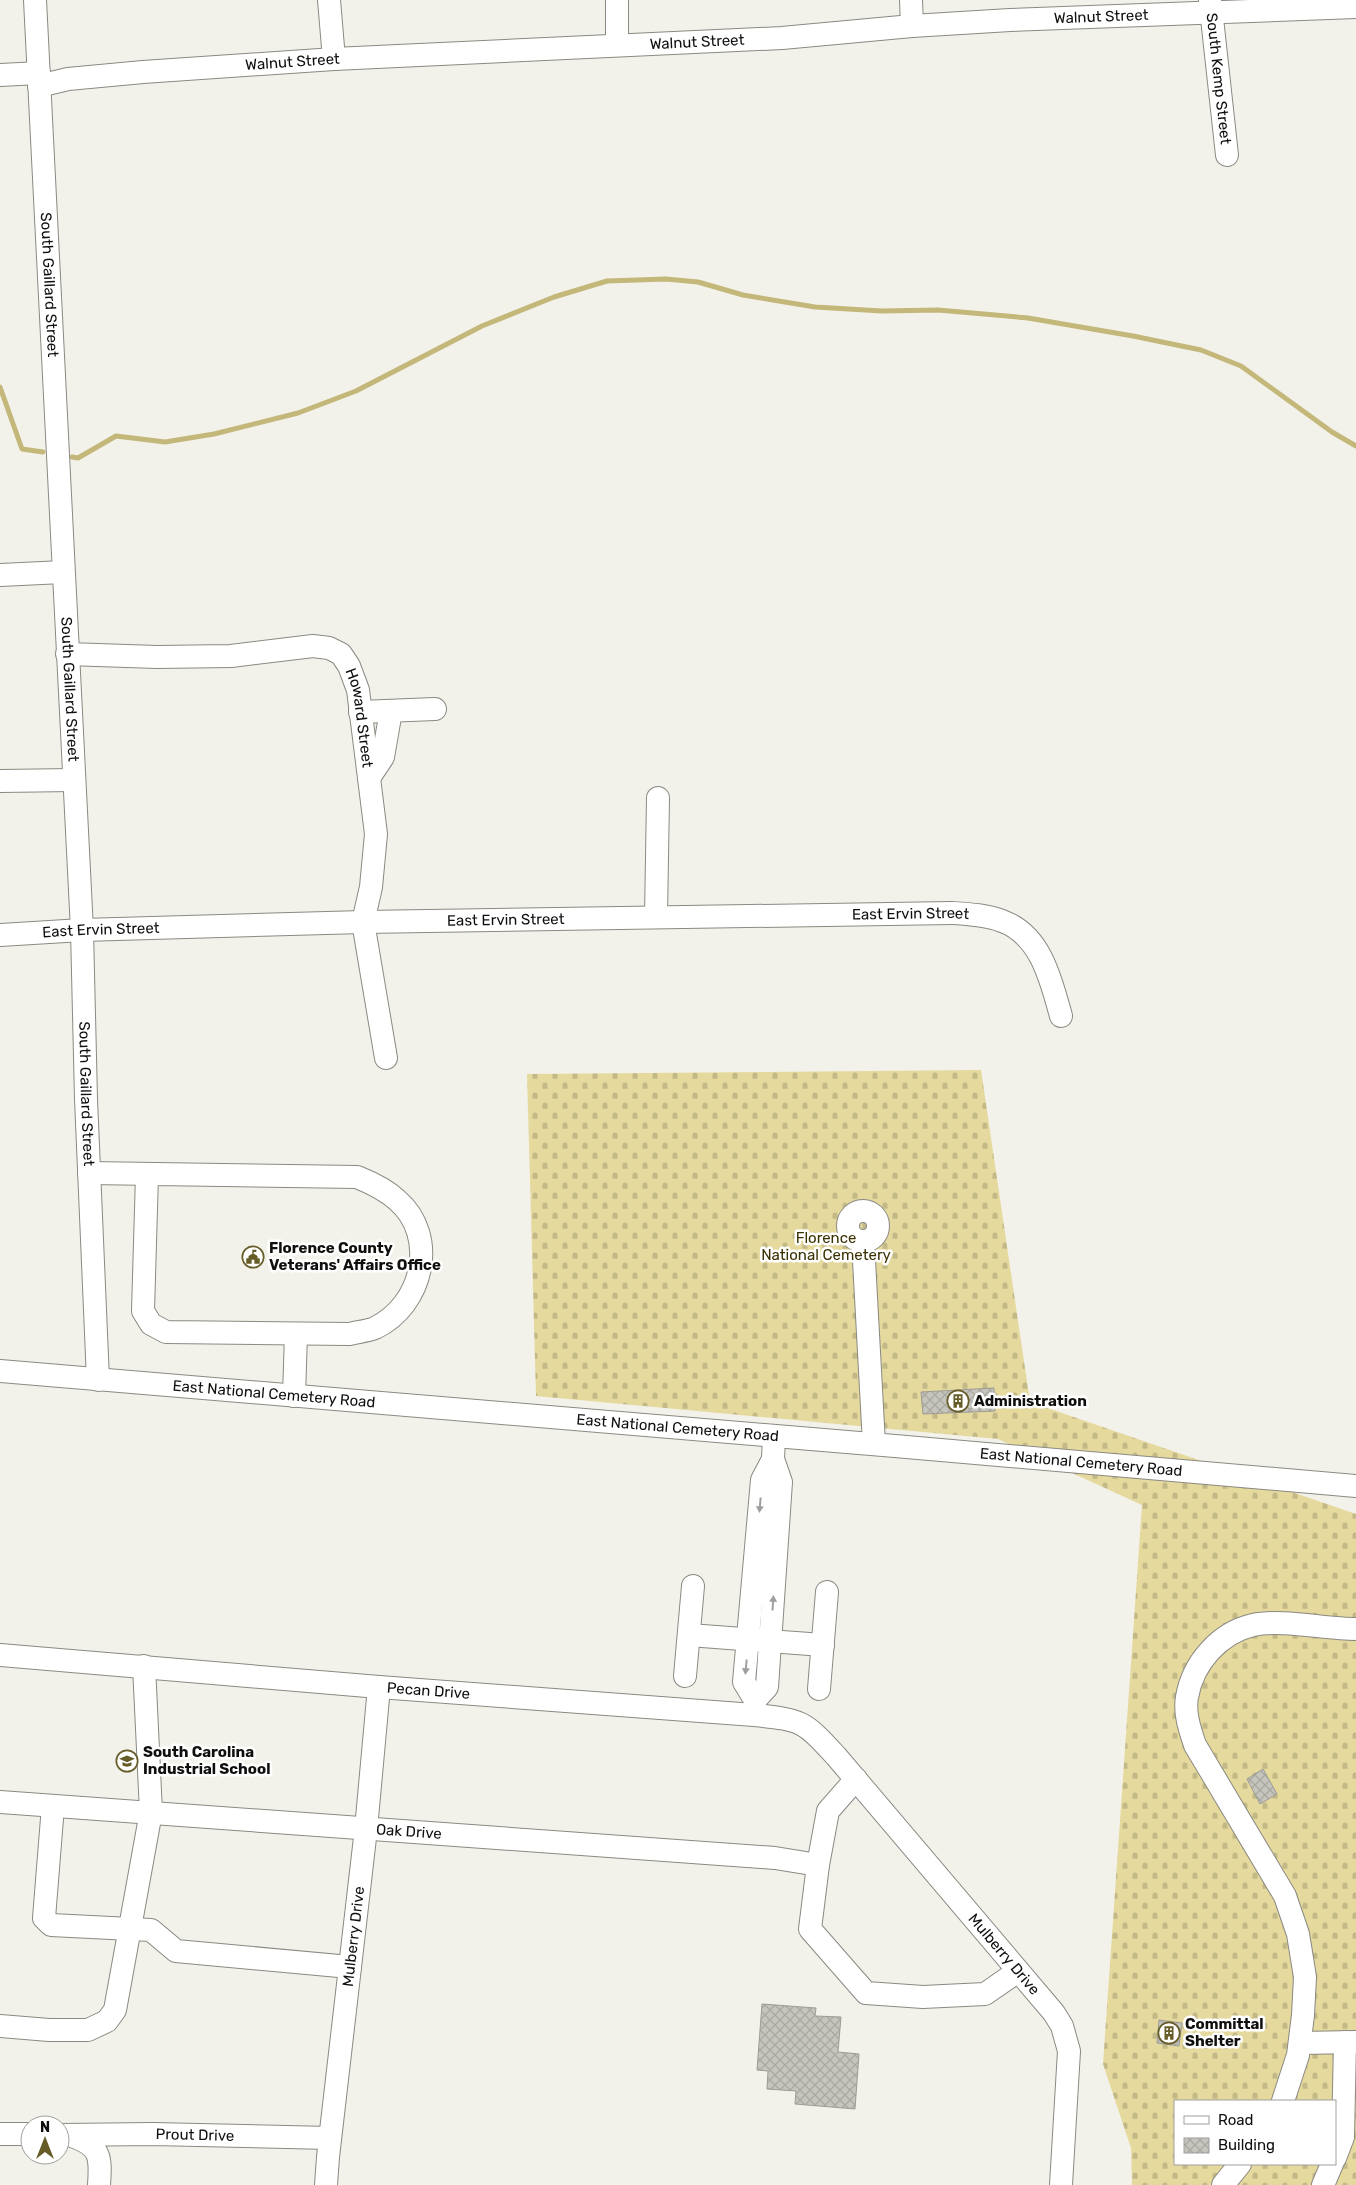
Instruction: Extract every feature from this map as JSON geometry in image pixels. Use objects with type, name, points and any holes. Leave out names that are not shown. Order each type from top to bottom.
[{"type":"street","name":"South Gaillard Street","points":[[35,0],[82,930],[89,1173],[98,1380]]},
{"type":"street","points":[[329,0],[334,59]]},
{"type":"street","points":[[616,45],[617,0]]},
{"type":"street","points":[[911,0],[912,26]]},
{"type":"street","name":"Walnut Street","points":[[0,75],[68,80],[143,72],[334,59],[782,38],[912,26],[1210,6],[1356,7]]},
{"type":"street","name":"South Kemp Street","points":[[1210,6],[1227,156]]},
{"type":"street","points":[[0,575],[63,572]]},
{"type":"street","name":"Howard Street","points":[[67,654],[157,657],[231,656],[313,646],[329,648],[341,654],[349,666],[358,690],[376,834],[372,880],[363,922],[386,1058]]},
{"type":"street","points":[[360,712],[435,709]]},
{"type":"street","points":[[369,778],[383,757],[391,711]]},
{"type":"street","points":[[0,782],[74,780]]},
{"type":"street","points":[[656,916],[658,798]]},
{"type":"street","name":"East Ervin Street","points":[[0,935],[82,930],[363,922],[952,912],[1002,921],[1034,944],[1042,959],[1061,1016]]},
{"type":"street","points":[[89,1173],[358,1177],[378,1186],[398,1200],[409,1214],[418,1234],[421,1254],[420,1275],[410,1296],[398,1312],[375,1328],[349,1334],[166,1332],[151,1324],[143,1311],[147,1174]]},
{"type":"street","points":[[863,1242],[874,1444]]},
{"type":"street","points":[[294,1396],[296,1334]]},
{"type":"street","name":"East National Cemetery Road","points":[[0,1372],[1356,1486]]},
{"type":"street","points":[[754,1707],[744,1682],[759,1640],[762,1480],[773,1459],[774,1436]]},
{"type":"street","points":[[686,1676],[693,1586]]},
{"type":"street","points":[[818,1689],[827,1592]]},
{"type":"street","points":[[1283,2100],[1300,2043],[1305,1977],[1298,1934],[1285,1896],[1195,1745],[1188,1723],[1187,1698],[1193,1675],[1209,1651],[1232,1632],[1254,1625],[1281,1624],[1356,1629]]},
{"type":"street","points":[[689,1635],[823,1645]]},
{"type":"street","name":"Pecan Drive","points":[[0,1655],[378,1687],[754,1707],[804,1724],[842,1762]]},
{"type":"street","points":[[0,2026],[49,2030],[88,2030],[107,2021],[115,2010],[151,1812],[144,1666]]},
{"type":"street","name":"Mulberry Drive","points":[[326,2185],[366,1829],[378,1687]]},
{"type":"street","name":"Mulberry Drive","points":[[842,1762],[1062,2026],[1069,2051],[1060,2185]]},
{"type":"street","points":[[856,1779],[828,1811],[818,1865],[810,1929],[866,1993],[922,1996],[985,1994],[1018,1971]]},
{"type":"street","name":"Oak Drive","points":[[0,1802],[774,1858],[818,1865]]},
{"type":"street","points":[[53,1806],[44,1918],[51,1926],[151,1930],[176,1951],[350,1967]]},
{"type":"street","points":[[1300,2043],[1350,2052],[1343,2137],[1336,2155]]},
{"type":"street","points":[[0,2134],[20,2134]]},
{"type":"street","name":"Prout Drive","points":[[70,2135],[153,2134],[330,2138]]},
{"type":"street","points":[[70,2136],[88,2141],[99,2155],[101,2166],[99,2185]]},
{"type":"street","points":[[1223,2185],[1239,2165]]},
{"type":"street","points":[[1324,2185],[1332,2165]]},
{"type":"green space","name":"Florence National Cemetery","points":[[981,1070],[1030,1402],[1356,1514],[1356,2185],[1132,2185],[1131,2148],[1103,2064],[1142,1505],[998,1439],[536,1396],[527,1074]]},
{"type":"building","name":"Administration","points":[[994,1388],[995,1411],[923,1414],[921,1392]]},
{"type":"building","points":[[1263,1769],[1277,1794],[1260,1804],[1247,1779]]},
{"type":"building","points":[[762,2004],[816,2008],[815,2016],[841,2017],[838,2052],[859,2054],[855,2109],[795,2104],[796,2091],[767,2089],[768,2071],[757,2070]]},
{"type":"building","name":"Committal Shelter","points":[[1159,2020],[1182,2023],[1179,2046],[1157,2043]]},
{"type":"waterway","points":[[72,457],[78,458],[116,436],[165,442],[214,434],[298,413],[356,391],[482,326],[554,297],[607,281],[666,279],[698,282],[743,295],[815,307],[882,311],[938,310],[1028,318],[1201,350],[1241,366],[1332,432],[1356,446]]},
{"type":"waterway","points":[[0,387],[22,449],[43,452]]},
{"type":"place","name":"Florence County Veterans' Affairs Office","points":[[253,1257]]},
{"type":"place","name":"Administration","points":[[958,1401]]},
{"type":"place","name":"South Carolina Industrial School","points":[[127,1761]]},
{"type":"place","name":"Committal Shelter","points":[[1169,2033]]}]
